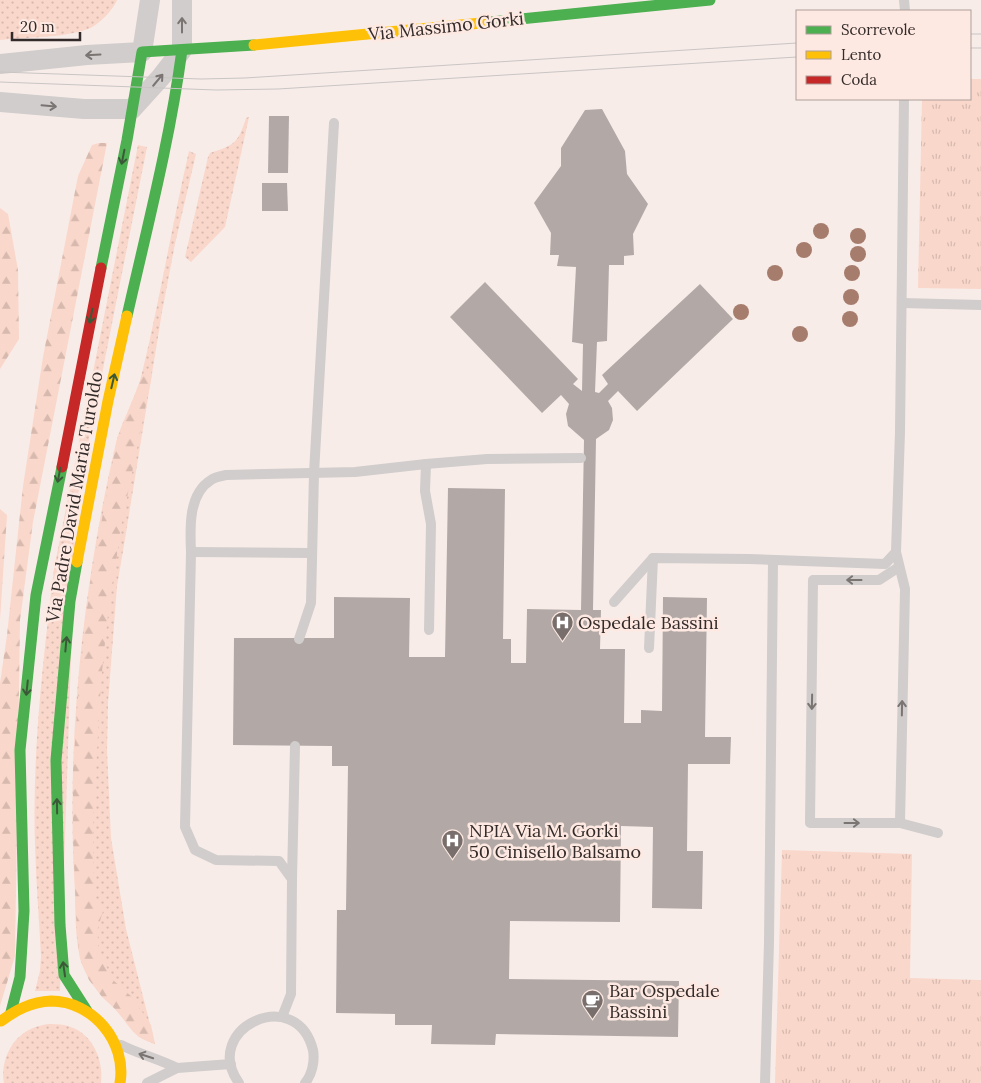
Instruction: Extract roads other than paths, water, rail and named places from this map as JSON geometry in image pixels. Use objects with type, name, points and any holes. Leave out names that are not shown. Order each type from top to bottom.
[{"type":"street","points":[[142,52],[150,0]]},
{"type":"street","points":[[0,102],[84,110],[132,109],[161,78],[182,50],[182,0]]},
{"type":"street","name":"Via Massimo Gorki","points":[[0,64],[87,55],[272,43],[710,0]]},
{"type":"street","name":"Via Padre David Maria Turoldo","points":[[87,1011],[64,975],[60,925],[56,760],[70,601],[108,401],[166,144],[182,50]]},
{"type":"street","name":"Via Padre David Maria Turoldo","points":[[11,1012],[20,977],[24,911],[20,750],[36,595],[142,52]]},
{"type":"street","points":[[0,1022],[11,1012],[29,1004],[49,1000],[69,1003],[87,1011],[103,1024],[115,1042],[120,1061],[120,1083]]},
{"type":"lane","points":[[900,823],[905,589],[896,552],[902,303],[904,100]]},
{"type":"lane","points":[[299,639],[311,603],[314,474],[334,123]]},
{"type":"lane","points":[[902,303],[981,305]]},
{"type":"lane","points":[[292,879],[279,861],[216,860],[194,850],[185,827],[190,526],[197,494],[210,480],[226,475],[314,474],[487,460],[581,458]]},
{"type":"lane","points":[[426,464],[425,491],[431,524],[429,630]]},
{"type":"lane","points":[[190,552],[311,554]]},
{"type":"lane","points":[[614,602],[654,558],[885,564],[896,552]]},
{"type":"lane","points":[[649,648],[654,558]]},
{"type":"lane","points":[[765,1083],[769,942],[773,561]]},
{"type":"lane","points":[[898,566],[879,580],[814,580],[810,822],[900,823],[938,834]]},
{"type":"lane","points":[[282,1017],[290,994],[295,746]]},
{"type":"lane","points":[[239,1083],[234,1076],[231,1064],[231,1051],[235,1038],[244,1027],[255,1020],[268,1016],[282,1017],[294,1022],[304,1031],[311,1042],[314,1055],[313,1068],[305,1083]]},
{"type":"lane","points":[[115,1042],[142,1055],[178,1068]]},
{"type":"lane","points":[[147,1083],[178,1068],[231,1064]]},
{"type":"tram line","points":[[971,34],[981,34]]},
{"type":"tram line","points":[[0,72],[201,79],[245,78],[796,43]]},
{"type":"tram line","points":[[971,48],[981,48]]},
{"type":"tram line","points":[[0,82],[216,90],[278,89],[796,57]]},
{"type":"place","name":"Ospedale Bassini","points":[[562,641]]},
{"type":"place","name":"NPIA Via M. Gorki 50 Cinisello Balsamo","points":[[453,859]]},
{"type":"place","name":"Bar Ospedale Bassini","points":[[593,1019]]}]
